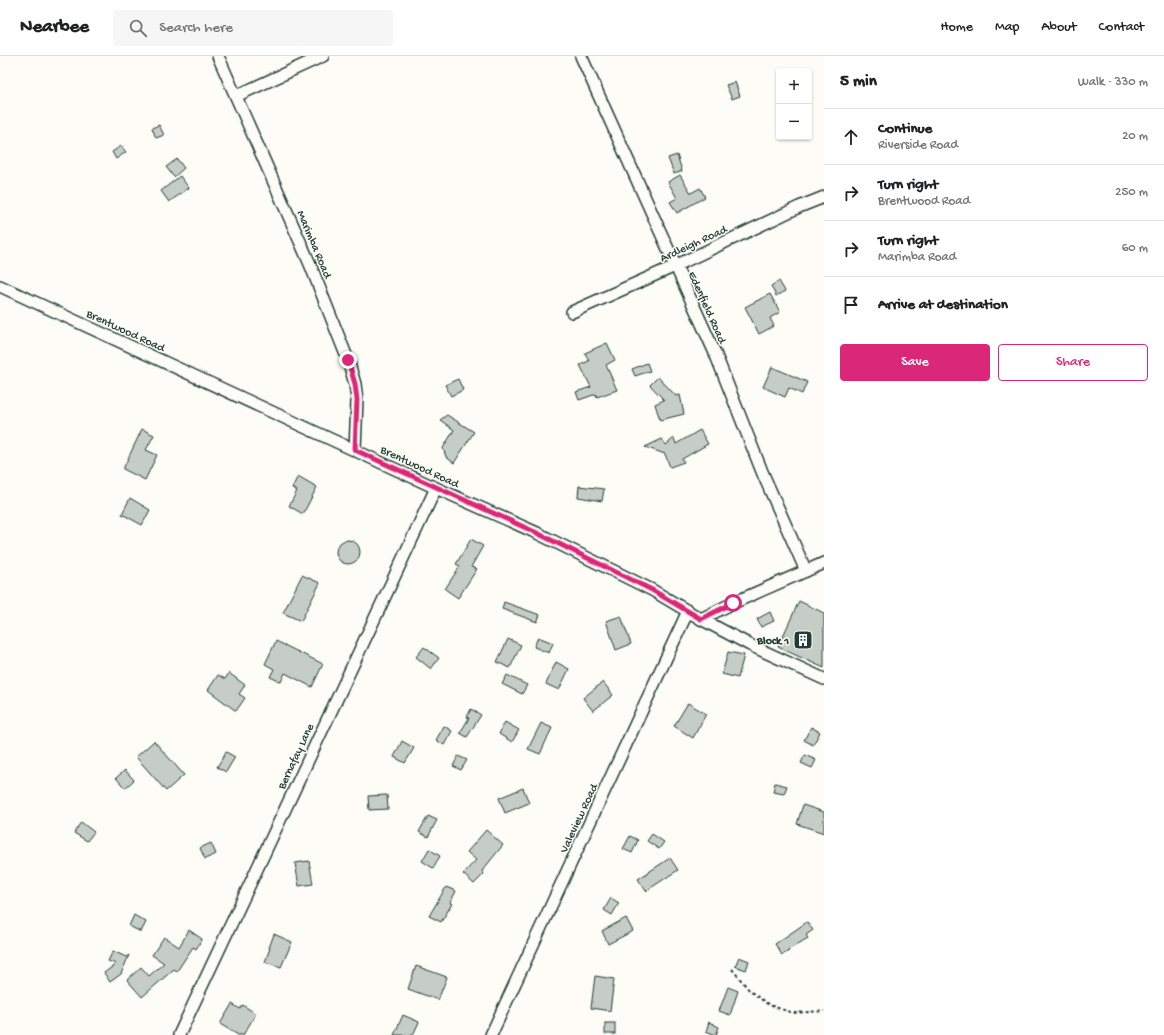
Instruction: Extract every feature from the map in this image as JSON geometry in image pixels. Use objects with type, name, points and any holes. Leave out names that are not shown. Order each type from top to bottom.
[{"type":"street","name":"Marimba Road","points":[[218,56],[310,264],[348,360],[355,384],[357,400],[355,450]]},
{"type":"street","points":[[236,96],[323,56]]},
{"type":"street","name":"Edenfield Road","points":[[581,56],[676,266],[714,353],[763,474],[806,571]]},
{"type":"street","name":"Ardleigh Road","points":[[572,312],[676,266],[824,197]]},
{"type":"street","name":"Brentwood Road","points":[[0,286],[436,488],[537,533],[652,590],[701,619],[750,645],[824,680]]},
{"type":"street","name":"Bernafay Lane","points":[[179,1035],[436,488]]},
{"type":"street","points":[[701,619],[733,603],[824,563]]},
{"type":"street","name":"Valeview Road","points":[[491,1035],[688,611]]},
{"type":"path","points":[[732,968],[750,991],[769,1005],[793,1013],[824,1011]]},
{"type":"building","points":[[735,82],[740,96],[732,99],[726,85]]},
{"type":"building","points":[[159,125],[164,135],[156,138],[152,128]]},
{"type":"building","points":[[121,146],[126,152],[116,159],[112,152]]},
{"type":"building","points":[[677,155],[682,171],[674,174],[668,158]]},
{"type":"building","points":[[177,159],[184,168],[174,177],[166,167]]},
{"type":"building","points":[[680,175],[691,193],[700,188],[705,197],[677,213],[670,202],[677,198],[668,182]]},
{"type":"building","points":[[180,176],[189,188],[169,202],[161,191]]},
{"type":"building","points":[[779,281],[785,291],[776,296],[771,286]]},
{"type":"building","points":[[770,294],[780,312],[770,318],[774,326],[759,334],[745,307]]},
{"type":"building","points":[[607,343],[615,360],[606,365],[617,390],[597,397],[596,394],[579,400],[576,392],[591,387],[580,365],[589,361],[585,353]]},
{"type":"building","points":[[647,363],[650,371],[635,376],[632,369]]},
{"type":"building","points":[[772,367],[807,382],[802,394],[789,388],[785,397],[763,387]]},
{"type":"building","points":[[658,377],[676,396],[680,395],[684,414],[660,420],[655,404],[664,400],[650,385]]},
{"type":"building","points":[[458,379],[463,390],[451,396],[445,385]]},
{"type":"building","points":[[447,415],[474,432],[454,463],[446,457],[443,448],[454,430],[440,420]]},
{"type":"building","points":[[142,429],[154,435],[146,450],[157,455],[145,480],[123,469]]},
{"type":"building","points":[[700,430],[708,444],[682,459],[684,462],[670,467],[665,454],[645,447],[662,439],[666,445],[674,438],[676,444]]},
{"type":"building","points":[[298,476],[317,487],[303,514],[289,506],[297,491],[292,488]]},
{"type":"building","points":[[579,486],[604,489],[602,501],[578,497]]},
{"type":"building","points":[[130,498],[150,510],[142,525],[122,514]]},
{"type":"building","points":[[471,539],[483,546],[471,567],[477,569],[458,598],[445,589],[460,566],[456,564]]},
{"type":"building","points":[[348,540],[356,544],[360,552],[356,560],[348,564],[340,560],[336,552],[340,544]]},
{"type":"building","points":[[302,575],[320,583],[301,621],[283,613]]},
{"type":"building","name":"Block 1","points":[[799,601],[824,613],[824,668],[778,647]]},
{"type":"building","points":[[504,602],[540,615],[537,622],[502,609]]},
{"type":"building","points":[[770,612],[774,621],[761,627],[757,619]]},
{"type":"building","points":[[621,616],[631,644],[616,650],[606,621]]},
{"type":"building","points":[[538,637],[553,643],[549,653],[534,647]]},
{"type":"building","points":[[508,639],[521,645],[510,668],[497,662]]},
{"type":"building","points":[[276,641],[323,664],[312,687],[285,673],[281,682],[270,677],[274,669],[265,664]]},
{"type":"building","points":[[424,647],[439,658],[431,669],[416,657]]},
{"type":"building","points":[[728,652],[744,655],[738,678],[722,674]]},
{"type":"building","points":[[556,662],[569,669],[559,690],[546,684]]},
{"type":"building","points":[[229,673],[245,685],[239,694],[245,698],[236,711],[208,690],[218,675],[225,679]]},
{"type":"building","points":[[507,675],[527,685],[522,694],[502,684]]},
{"type":"building","points":[[603,682],[613,695],[593,711],[583,698]]},
{"type":"building","points":[[688,703],[706,714],[693,738],[674,726]]},
{"type":"building","points":[[471,709],[481,715],[467,737],[460,733],[469,718],[467,717]]},
{"type":"building","points":[[505,722],[519,730],[512,742],[499,734]]},
{"type":"building","points":[[541,723],[552,728],[540,754],[528,749]]},
{"type":"building","points":[[444,726],[452,731],[444,745],[436,740]]},
{"type":"building","points":[[811,727],[820,732],[813,745],[804,740]]},
{"type":"building","points":[[154,741],[184,775],[166,791],[136,757]]},
{"type":"building","points":[[402,741],[414,748],[405,763],[394,757]]},
{"type":"building","points":[[226,752],[235,757],[226,772],[217,767]]},
{"type":"building","points":[[805,755],[816,760],[812,768],[801,763]]},
{"type":"building","points":[[458,756],[467,760],[461,770],[453,766]]},
{"type":"building","points":[[125,770],[134,780],[125,788],[116,778]]},
{"type":"building","points":[[775,783],[787,786],[784,794],[773,792]]},
{"type":"building","points":[[523,788],[529,803],[505,813],[499,798]]},
{"type":"building","points":[[387,795],[388,809],[369,810],[368,796]]},
{"type":"building","points":[[803,805],[824,812],[824,833],[797,824]]},
{"type":"building","points":[[428,816],[437,820],[428,837],[419,832]]},
{"type":"building","points":[[81,822],[94,832],[87,841],[74,833]]},
{"type":"building","points":[[486,830],[503,845],[482,871],[484,874],[474,884],[463,874],[476,860],[467,852]]},
{"type":"building","points":[[652,834],[664,842],[659,849],[647,841]]},
{"type":"building","points":[[630,836],[638,840],[632,853],[623,849]]},
{"type":"building","points":[[211,843],[216,854],[205,859],[200,848]]},
{"type":"building","points":[[429,849],[440,856],[433,868],[422,861]]},
{"type":"building","points":[[670,858],[678,870],[646,891],[638,879]]},
{"type":"building","points":[[309,861],[313,884],[299,886],[295,863]]},
{"type":"building","points":[[446,887],[456,891],[450,903],[452,904],[441,922],[429,916]]},
{"type":"building","points":[[611,898],[619,903],[612,915],[604,910]]},
{"type":"building","points":[[134,915],[146,922],[141,932],[129,926]]},
{"type":"building","points":[[626,918],[633,931],[608,944],[602,931]]},
{"type":"building","points":[[807,922],[813,930],[806,935],[808,938],[782,955],[775,944]]},
{"type":"building","points":[[189,930],[202,939],[196,949],[193,947],[177,971],[174,969],[142,997],[127,980],[141,967],[149,976],[164,963],[152,955],[164,937],[179,947]]},
{"type":"building","points":[[274,934],[292,942],[281,967],[265,962]]},
{"type":"building","points":[[113,951],[126,957],[129,955],[121,974],[110,982],[104,973],[116,964],[108,961]]},
{"type":"building","points":[[739,957],[749,961],[746,970],[735,966]]},
{"type":"building","points":[[416,966],[447,977],[438,1000],[408,989]]},
{"type":"building","points":[[595,976],[614,979],[610,1011],[591,1008]]},
{"type":"building","points":[[728,987],[738,991],[730,1015],[719,1011]]},
{"type":"building","points":[[232,1004],[240,1009],[243,1005],[256,1014],[243,1035],[238,1035],[220,1024]]},
{"type":"building","points":[[403,1015],[419,1022],[413,1035],[394,1035]]},
{"type":"building","points":[[709,1022],[719,1027],[716,1035],[706,1031]]},
{"type":"building","points":[[605,1023],[615,1023],[615,1034],[605,1034]]},
{"type":"place","name":"Block 1","points":[[803,640]]},
{"type":"route","points":[[348,360],[355,384],[357,400],[355,450],[537,533],[652,590],[701,619],[733,603]]}]
